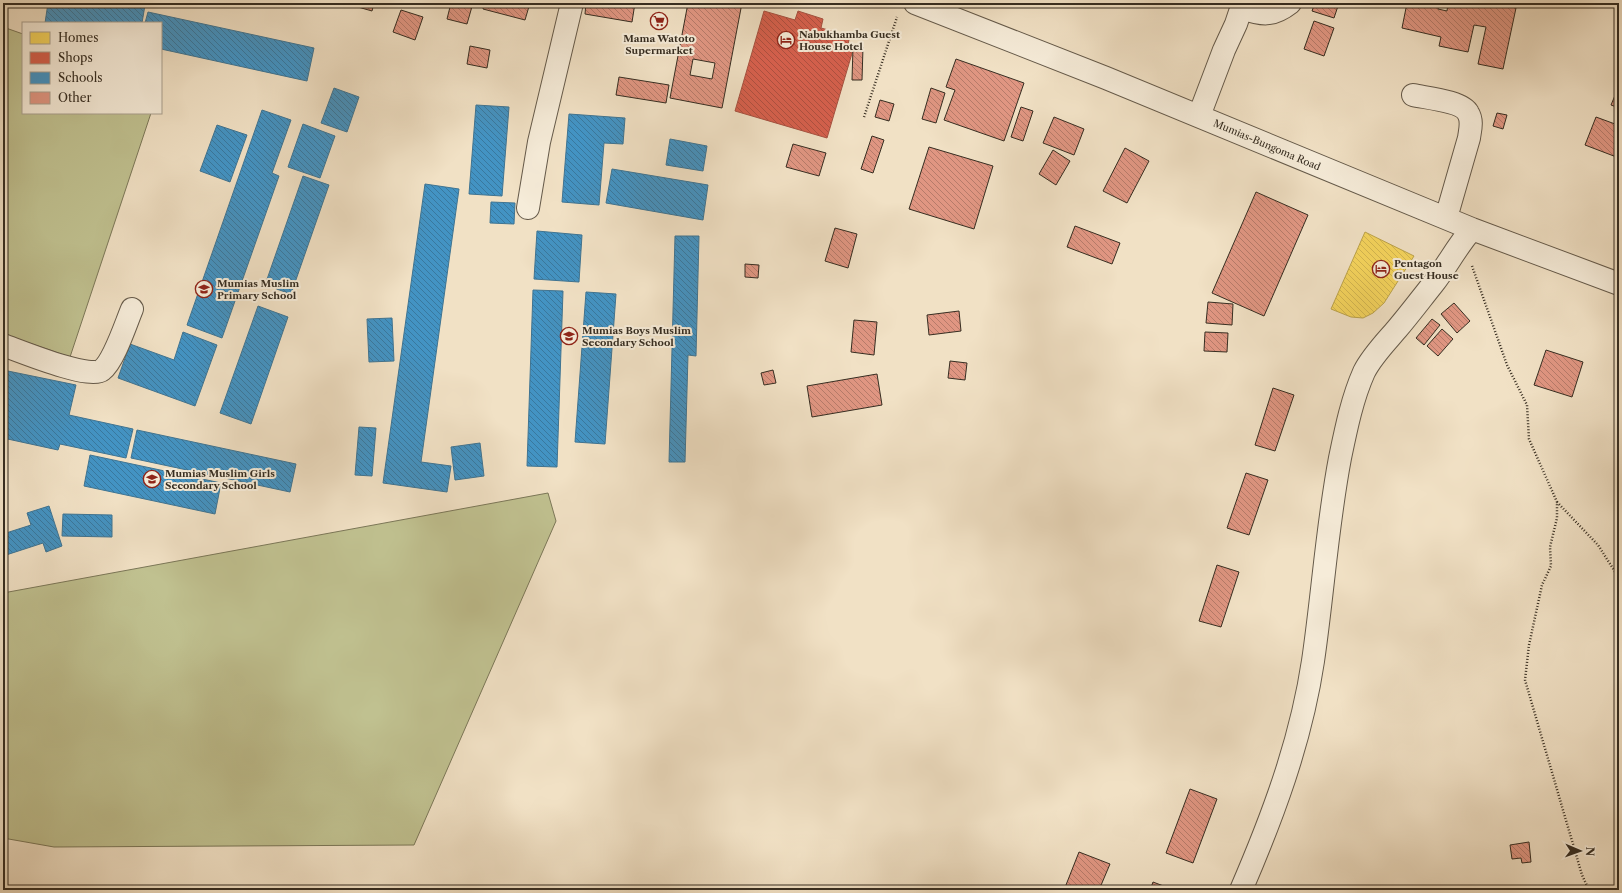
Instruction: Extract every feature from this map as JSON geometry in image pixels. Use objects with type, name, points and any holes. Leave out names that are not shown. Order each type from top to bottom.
[{"type":"street","points":[[528,208],[539,142],[572,3]]},
{"type":"street","points":[[1199,116],[1242,5],[1259,14],[1271,14],[1290,3]]},
{"type":"street","name":"Mumias-Bungoma Road","points":[[907,7],[1199,116],[1446,218],[1467,234],[1619,284]]},
{"type":"street","points":[[1413,95],[1456,104],[1469,114],[1471,124],[1469,138],[1446,218]]},
{"type":"street","points":[[1241,890],[1266,832],[1298,732],[1313,662],[1335,486],[1348,424],[1358,387],[1365,371],[1381,348],[1434,282],[1467,234]]},
{"type":"street","points":[[3,345],[80,371],[96,373],[103,370],[112,355],[132,309]]},
{"type":"path","points":[[864,117],[907,7]]},
{"type":"path","points":[[1467,234],[1507,365],[1527,405],[1529,439],[1557,502],[1598,545],[1619,578]]},
{"type":"path","points":[[1557,502],[1557,518],[1550,547],[1551,566],[1542,586],[1529,645],[1525,680],[1582,875],[1590,890]]},
{"type":"green space","points":[[3,27],[22,34],[22,114],[151,114],[70,357],[3,334]]},
{"type":"green space","points":[[548,493],[556,521],[414,845],[54,847],[3,838],[3,593]]},
{"type":"building: Homes","points":[[1365,232],[1414,256],[1384,303],[1373,313],[1363,318],[1351,317],[1331,309]]},
{"type":"building: Shops","points":[[764,11],[795,20],[798,11],[823,19],[821,28],[850,36],[847,48],[853,50],[827,138],[735,111]]},
{"type":"building: Schools","points":[[48,3],[137,3],[145,5],[142,22],[45,22]]},
{"type":"building: Schools","points":[[148,12],[314,48],[307,81],[162,49],[162,22],[145,22]]},
{"type":"building: Schools","points":[[334,88],[359,97],[347,132],[321,123]]},
{"type":"building: Schools","points":[[476,105],[509,107],[502,196],[469,194]]},
{"type":"building: Schools","points":[[262,110],[291,120],[272,173],[279,176],[222,338],[187,325]]},
{"type":"building: Schools","points":[[569,114],[625,118],[623,144],[604,143],[599,205],[562,202]]},
{"type":"building: Schools","points":[[303,124],[335,136],[320,178],[288,167]]},
{"type":"building: Schools","points":[[217,125],[247,135],[230,182],[200,171]]},
{"type":"building: Schools","points":[[670,139],[707,146],[703,171],[666,165]]},
{"type":"building: Schools","points":[[612,169],[708,185],[703,220],[606,203]]},
{"type":"building: Schools","points":[[303,176],[329,185],[291,294],[265,285]]},
{"type":"building: Schools","points":[[425,184],[459,189],[421,462],[451,466],[447,492],[383,483]]},
{"type":"building: Schools","points":[[491,202],[515,203],[514,224],[490,223]]},
{"type":"building: Schools","points":[[537,231],[582,235],[579,282],[534,279]]},
{"type":"building: Schools","points":[[675,236],[699,236],[696,356],[688,355],[685,462],[669,462]]},
{"type":"building: Schools","points":[[533,290],[563,291],[557,467],[527,466]]},
{"type":"building: Schools","points":[[586,292],[616,294],[605,444],[575,442]]},
{"type":"building: Schools","points":[[258,306],[288,317],[251,424],[220,413]]},
{"type":"building: Schools","points":[[392,318],[394,361],[369,362],[367,319]]},
{"type":"building: Schools","points":[[183,332],[217,345],[195,406],[118,378],[130,344],[174,360]]},
{"type":"building: Schools","points":[[3,370],[76,385],[69,415],[133,429],[126,458],[60,444],[58,450],[3,438]]},
{"type":"building: Schools","points":[[359,427],[376,428],[372,476],[355,475]]},
{"type":"building: Schools","points":[[137,430],[296,464],[290,492],[131,458]]},
{"type":"building: Schools","points":[[480,443],[484,476],[455,480],[451,447]]},
{"type":"building: Schools","points":[[90,455],[221,483],[215,514],[84,486]]},
{"type":"building: Schools","points":[[49,506],[62,546],[46,552],[43,543],[3,556],[3,534],[31,525],[27,513]]},
{"type":"building: Schools","points":[[63,514],[112,515],[112,537],[62,536]]},
{"type":"building: Other","points":[[359,3],[374,3],[372,11],[358,7]]},
{"type":"building: Other","points":[[451,3],[473,3],[467,24],[447,19]]},
{"type":"building: Other","points":[[484,3],[530,3],[525,20],[483,9]]},
{"type":"building: Other","points":[[586,3],[635,3],[632,22],[585,14]]},
{"type":"building: Other","points":[[688,3],[742,3],[722,108],[670,98]],"holes":[[[693,59],[715,63],[712,79],[690,75]]]},
{"type":"building: Other","points":[[1315,3],[1339,3],[1334,18],[1312,11]]},
{"type":"building: Other","points":[[1407,3],[1439,3],[1438,9],[1447,11],[1448,3],[1493,3],[1516,8],[1503,69],[1478,64],[1486,27],[1474,25],[1468,52],[1439,46],[1441,37],[1402,28]]},
{"type":"building: Other","points":[[401,10],[423,17],[415,40],[393,32]]},
{"type":"building: Other","points":[[1314,21],[1334,28],[1324,56],[1304,49]]},
{"type":"building: Other","points":[[470,46],[490,50],[487,68],[467,64]]},
{"type":"building: Other","points":[[853,47],[863,47],[862,80],[852,80]]},
{"type":"building: Other","points":[[956,59],[1024,83],[1004,141],[944,120],[955,90],[946,87]]},
{"type":"building: Other","points":[[619,77],[669,85],[666,103],[616,95]]},
{"type":"building: Other","points":[[1619,86],[1619,108],[1611,105]]},
{"type":"building: Other","points":[[931,88],[945,93],[936,123],[922,119]]},
{"type":"building: Other","points":[[880,100],[894,104],[889,121],[875,117]]},
{"type":"building: Other","points":[[1021,107],[1033,111],[1023,141],[1011,137]]},
{"type":"building: Other","points":[[1497,113],[1507,115],[1503,129],[1493,126]]},
{"type":"building: Other","points":[[1054,117],[1084,129],[1074,155],[1043,143]]},
{"type":"building: Other","points":[[1596,117],[1615,124],[1619,118],[1619,158],[1585,145]]},
{"type":"building: Other","points":[[872,136],[884,140],[873,173],[861,169]]},
{"type":"building: Other","points":[[793,144],[826,153],[819,176],[786,167]]},
{"type":"building: Other","points":[[929,147],[993,166],[974,229],[909,209]]},
{"type":"building: Other","points":[[1125,148],[1149,161],[1127,203],[1103,191]]},
{"type":"building: Other","points":[[1053,150],[1070,161],[1056,185],[1039,174]]},
{"type":"building: Other","points":[[1256,192],[1308,215],[1264,316],[1212,293]]},
{"type":"building: Other","points":[[1075,226],[1120,243],[1112,264],[1067,247]]},
{"type":"building: Other","points":[[835,228],[857,234],[848,268],[825,261]]},
{"type":"building: Other","points":[[745,264],[759,265],[758,278],[745,277]]},
{"type":"building: Other","points":[[1208,302],[1233,304],[1232,325],[1206,323]]},
{"type":"building: Other","points":[[1454,303],[1470,321],[1457,333],[1441,314]]},
{"type":"building: Other","points":[[959,311],[961,331],[929,335],[927,315]]},
{"type":"building: Other","points":[[1432,319],[1440,325],[1424,345],[1416,338]]},
{"type":"building: Other","points":[[854,320],[877,322],[874,355],[851,352]]},
{"type":"building: Other","points":[[1442,329],[1453,339],[1438,356],[1427,346]]},
{"type":"building: Other","points":[[1205,332],[1228,333],[1227,352],[1204,351]]},
{"type":"building: Other","points":[[1546,350],[1583,362],[1572,397],[1534,385]]},
{"type":"building: Other","points":[[950,361],[967,363],[965,380],[948,378]]},
{"type":"building: Other","points":[[773,370],[776,383],[764,385],[761,373]]},
{"type":"building: Other","points":[[877,374],[882,405],[812,417],[807,386]]},
{"type":"building: Other","points":[[1273,388],[1294,395],[1275,451],[1255,445]]},
{"type":"building: Other","points":[[1246,473],[1268,480],[1249,535],[1227,528]]},
{"type":"building: Other","points":[[1217,565],[1239,572],[1221,627],[1199,621]]},
{"type":"building: Other","points":[[1190,789],[1217,799],[1193,863],[1166,853]]},
{"type":"building: Other","points":[[1529,842],[1531,862],[1522,863],[1521,858],[1512,859],[1510,845]]},
{"type":"building: Other","points":[[1079,852],[1110,864],[1099,890],[1064,890]]},
{"type":"building: Other","points":[[1153,882],[1174,890],[1150,890]]},
{"type":"place","name":"Mama Watoto Supermarket","points":[[659,21]]},
{"type":"place","name":"Nabukhamba Guest House Hotel","points":[[786,40]]},
{"type":"place","name":"Pentagon Guest House","points":[[1381,269]]},
{"type":"place","name":"Mumias Muslim Primary School","points":[[204,289]]},
{"type":"place","name":"Mumias Boys Muslim Secondary School","points":[[569,336]]},
{"type":"place","name":"Mumias Muslim Girls Secondary School","points":[[152,479]]}]
